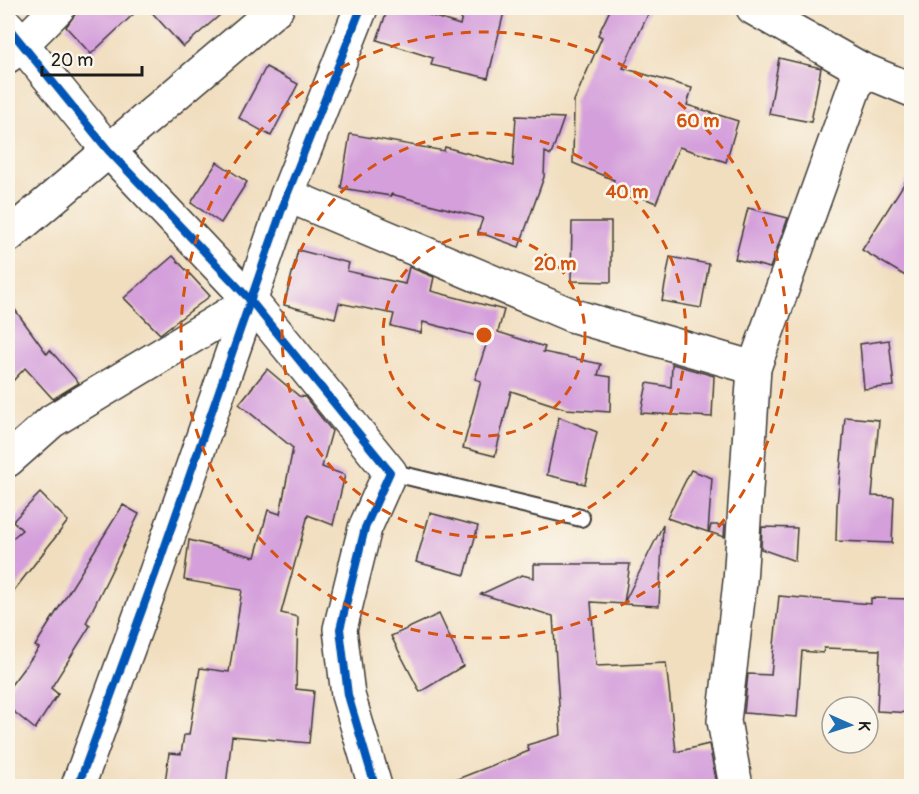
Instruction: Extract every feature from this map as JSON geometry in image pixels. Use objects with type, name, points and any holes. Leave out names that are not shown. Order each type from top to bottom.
[{"type":"street","points":[[58,8],[12,42],[108,150],[251,301],[390,472],[365,528],[339,629],[348,696],[371,785]]},
{"type":"street","points":[[8,236],[277,8]]},
{"type":"street","points":[[78,786],[287,195],[361,8]]},
{"type":"street","points":[[753,8],[861,69],[912,90]]},
{"type":"street","points":[[736,786],[724,721],[740,582],[753,368],[861,69]]},
{"type":"street","points":[[287,195],[571,315],[753,368]]},
{"type":"street","points":[[8,460],[52,421],[251,301]]},
{"type":"lane","points":[[390,472],[581,518]]},
{"type":"building","points":[[76,8],[140,8],[91,54],[66,27],[76,13]]},
{"type":"building","points":[[148,8],[228,8],[183,47]]},
{"type":"building","points":[[388,8],[407,8],[460,25],[464,8],[505,8],[488,78],[431,65],[433,58],[377,40]]},
{"type":"building","points":[[611,8],[651,8],[623,68],[692,88],[687,105],[738,121],[726,162],[679,147],[656,203],[612,185],[614,180],[573,163],[574,101],[602,37],[598,35]]},
{"type":"building","points":[[779,58],[821,68],[811,122],[769,114]]},
{"type":"building","points":[[266,67],[298,84],[271,136],[239,118]]},
{"type":"building","points":[[516,116],[564,118],[551,155],[545,152],[544,177],[519,247],[478,232],[483,218],[391,194],[391,196],[341,188],[350,134],[444,151],[445,147],[513,166]]},
{"type":"building","points":[[217,162],[247,182],[221,223],[191,203]]},
{"type":"building","points":[[912,171],[912,280],[862,250]]},
{"type":"building","points":[[748,208],[788,218],[770,268],[735,259]]},
{"type":"building","points":[[572,222],[611,222],[611,282],[571,281]]},
{"type":"building","points":[[298,250],[349,263],[347,271],[405,284],[409,267],[434,277],[431,291],[504,310],[498,332],[545,347],[543,352],[601,364],[598,375],[611,377],[610,412],[566,409],[511,391],[495,456],[463,448],[481,381],[475,379],[488,339],[423,322],[421,333],[391,326],[394,314],[339,303],[335,318],[284,305]]},
{"type":"building","points":[[173,256],[210,296],[160,334],[124,298]]},
{"type":"building","points":[[670,257],[709,264],[701,308],[662,301]]},
{"type":"building","points":[[8,300],[47,354],[50,350],[79,383],[53,399],[25,368],[8,386]]},
{"type":"building","points":[[889,340],[894,386],[864,389],[860,344]]},
{"type":"building","points":[[672,364],[714,376],[712,417],[641,413],[647,383],[671,387]]},
{"type":"building","points":[[267,369],[299,396],[305,397],[332,431],[322,467],[345,475],[333,525],[308,515],[281,613],[298,617],[296,689],[314,691],[309,743],[232,736],[226,786],[165,783],[169,753],[181,754],[184,735],[189,735],[200,668],[229,672],[242,590],[184,580],[189,540],[255,557],[268,510],[280,514],[293,448],[239,404]]},
{"type":"building","points":[[559,417],[597,432],[585,484],[547,475]]},
{"type":"building","points":[[845,417],[879,420],[872,496],[894,497],[892,543],[836,541]]},
{"type":"building","points":[[691,470],[712,478],[708,532],[667,518]]},
{"type":"building","points":[[40,493],[68,521],[8,598],[8,542],[22,530],[13,521]]},
{"type":"building","points":[[123,505],[139,514],[86,623],[90,626],[51,688],[58,694],[35,729],[8,707],[8,689],[39,648],[35,646]]},
{"type":"building","points":[[430,513],[478,526],[465,575],[416,562]]},
{"type":"building","points":[[663,525],[659,606],[591,602],[596,666],[666,663],[676,752],[709,744],[717,786],[442,786],[529,751],[527,745],[561,735],[553,616],[481,594],[522,575],[534,578],[534,564],[630,564],[624,603]]},
{"type":"building","points":[[711,525],[725,525],[724,537],[709,532]]},
{"type":"building","points":[[762,527],[797,528],[795,561],[761,549]]},
{"type":"building","points":[[779,596],[871,604],[871,598],[910,599],[908,668],[912,668],[912,713],[880,711],[880,695],[878,695],[880,650],[824,648],[823,653],[802,651],[797,717],[744,713],[748,674],[771,675]]},
{"type":"building","points":[[439,614],[463,666],[420,692],[391,636]]},
{"type":"cycle path","points":[[78,786],[156,572],[287,195],[361,8]]},
{"type":"cycle path","points":[[8,27],[108,150],[251,301],[390,472],[365,528],[340,629],[348,695],[375,786]]}]
